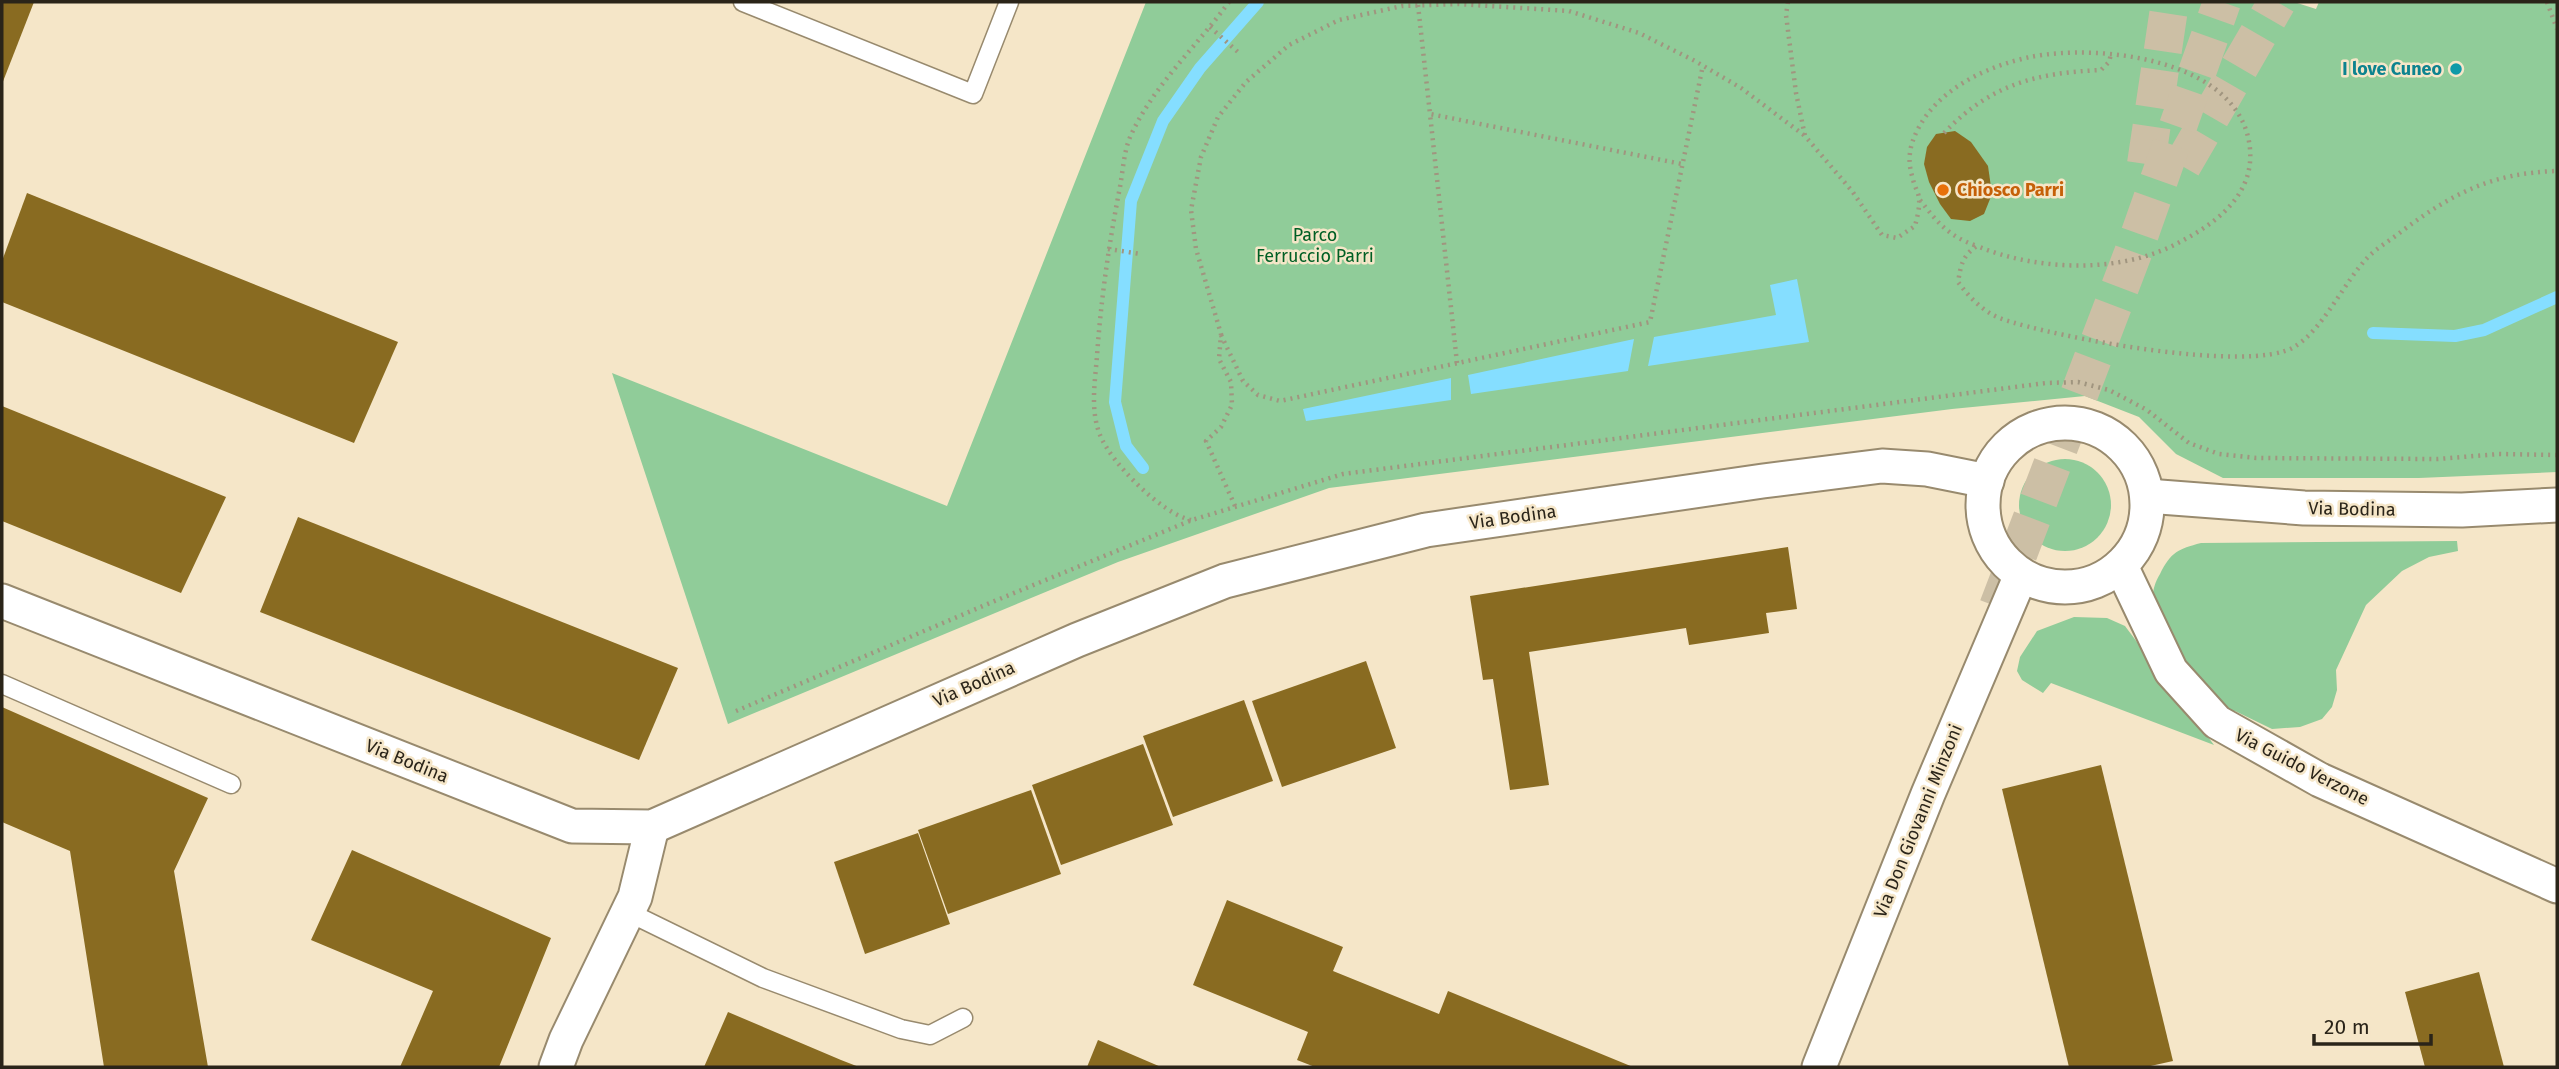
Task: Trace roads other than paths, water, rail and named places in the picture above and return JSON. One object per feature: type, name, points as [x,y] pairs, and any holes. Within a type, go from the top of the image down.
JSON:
[{"type":"street","points":[[2060,423],[2084,425],[2108,435],[2126,451],[2140,472],[2147,496],[2145,522],[2137,545],[2121,566],[2099,581],[2073,588],[2046,586],[2021,575],[2001,557],[1987,533],[1982,506],[1987,481],[1997,459],[2014,441],[2036,428],[2060,423]]},
{"type":"street","name":"Via Bodina","points":[[2,601],[572,826],[652,827],[1077,640],[1225,581],[1426,530],[1763,481],[1882,466],[1927,469],[1987,481]]},
{"type":"street","name":"Via Bodina","points":[[2147,496],[2304,508],[2462,510],[2557,505]]},
{"type":"street","name":"Via Guido Verzone","points":[[2121,566],[2171,671],[2217,722],[2320,780],[2557,886]]},
{"type":"street","name":"Via Don Giovanni Minzoni","points":[[1819,1067],[1928,794],[2021,575]]},
{"type":"street","points":[[556,1067],[566,1040],[635,897],[652,827]]},
{"type":"lane","points":[[743,2],[973,94],[1009,2]]},
{"type":"lane","points":[[2,684],[231,784]]},
{"type":"lane","points":[[628,912],[763,978],[901,1030],[929,1035],[963,1018]]},
{"type":"water","points":[[1797,279],[1809,342],[1648,366],[1654,337],[1776,315],[1770,285]]},
{"type":"water","points":[[1634,339],[1628,371],[1471,394],[1468,375]]},
{"type":"water","points":[[1451,378],[1451,400],[1306,421],[1303,409]]},
{"type":"waterway","points":[[1143,468],[1126,446],[1115,402],[1131,201],[1163,121],[1200,68],[1258,2]]},
{"type":"waterway","points":[[2373,333],[2455,336],[2484,330],[2557,297]]},
{"type":"tunnel","points":[[2146,164],[2170,2]]},
{"type":"tunnel","points":[[1998,607],[2133,253],[2222,2]]},
{"type":"tunnel","points":[[2182,166],[2277,2]]},
{"type":"place","name":"I love Cuneo","points":[[2456,69]]},
{"type":"place","name":"Chiosco Parri","points":[[1943,190]]},
{"type":"park label","name":"Parco Ferruccio Parri","points":[[1315,245]]}]
